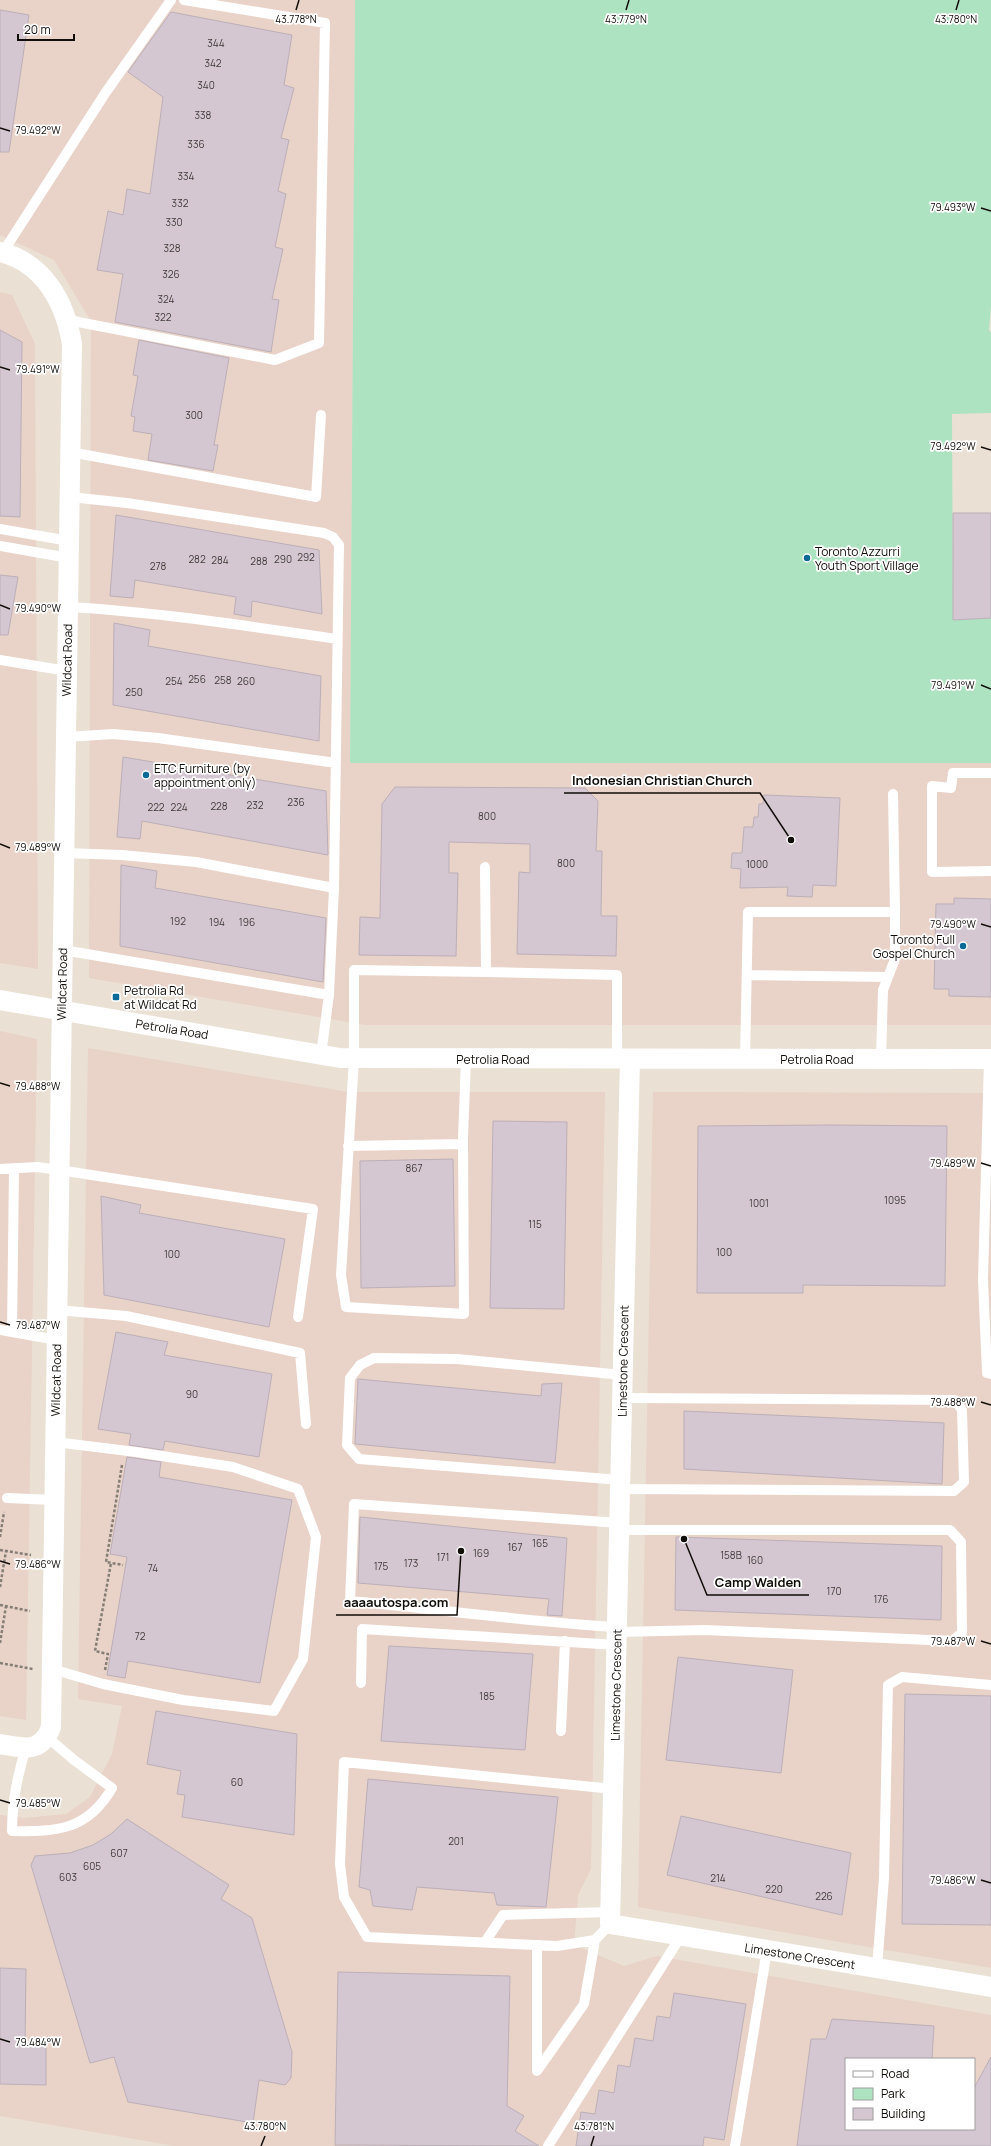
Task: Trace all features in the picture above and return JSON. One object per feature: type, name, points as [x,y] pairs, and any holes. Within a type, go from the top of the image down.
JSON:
[{"type":"street","name":"Wildcat Road","points":[[2,252],[24,263],[43,278],[57,296],[68,320],[72,344],[51,1727],[38,1744]]},
{"type":"street","name":"Petrolia Road","points":[[0,1000],[321,1055],[354,1058],[990,1059]]},
{"type":"street","name":"Limestone Crescent","points":[[623,1059],[623,1375],[610,1918],[681,1936],[991,1987]]},
{"type":"street","points":[[0,1744],[38,1744]]},
{"type":"lane","points":[[2,252],[106,92],[172,0]]},
{"type":"lane","points":[[68,320],[275,360],[318,343],[325,23],[184,0]]},
{"type":"lane","points":[[70,452],[316,497],[321,415]]},
{"type":"lane","points":[[70,497],[204,514],[324,533],[333,537],[339,545],[334,888],[328,995],[321,1055]]},
{"type":"lane","points":[[0,529],[69,550]]},
{"type":"lane","points":[[0,546],[69,550]]},
{"type":"lane","points":[[68,607],[109,609],[214,621],[337,639]]},
{"type":"lane","points":[[0,660],[67,671]]},
{"type":"lane","points":[[66,737],[113,734],[158,738],[336,763]]},
{"type":"lane","points":[[991,773],[954,773],[951,788],[932,786],[932,872],[991,871]]},
{"type":"lane","points":[[881,1059],[883,990],[895,959],[893,794]]},
{"type":"lane","points":[[64,853],[122,855],[196,862],[334,888]]},
{"type":"lane","points":[[485,867],[486,972]]},
{"type":"lane","points":[[745,1059],[748,912],[894,912]]},
{"type":"lane","points":[[63,950],[328,995]]},
{"type":"lane","points":[[466,1059],[463,1144],[464,1314],[346,1307],[341,1275],[354,1058],[354,970],[617,975],[623,1059]]},
{"type":"lane","points":[[747,975],[888,977]]},
{"type":"lane","points":[[990,1059],[983,1280],[987,1373],[991,1374]]},
{"type":"lane","points":[[348,1146],[463,1144]]},
{"type":"lane","points":[[0,1169],[37,1167],[313,1209],[298,1317]]},
{"type":"lane","points":[[12,1332],[14,1168]]},
{"type":"lane","points":[[57,1310],[126,1316],[300,1352],[306,1424]]},
{"type":"lane","points":[[0,1330],[57,1340]]},
{"type":"lane","points":[[622,1398],[955,1400],[962,1410],[964,1482],[954,1491],[620,1484],[359,1459],[347,1446],[350,1378],[360,1365],[374,1358],[457,1360],[623,1375]]},
{"type":"lane","points":[[52,1669],[103,1684],[184,1700],[274,1711],[303,1659],[316,1537],[298,1489],[233,1467],[124,1450],[55,1442]]},
{"type":"lane","points":[[7,1498],[55,1500]]},
{"type":"lane","points":[[361,1683],[362,1629],[566,1641],[617,1635],[705,1630],[952,1641],[962,1633],[961,1542],[950,1530],[619,1527],[354,1504],[350,1601],[463,1611],[565,1624],[617,1635]]},
{"type":"lane","points":[[561,1731],[566,1641]]},
{"type":"lane","points":[[877,1968],[884,1878],[888,1685],[902,1677],[991,1685]]},
{"type":"lane","points":[[38,1744],[74,1760],[112,1788],[103,1805],[78,1823],[40,1832],[12,1830],[12,1811],[16,1778],[38,1744]]},
{"type":"lane","points":[[595,1940],[557,1946],[367,1937],[344,1897],[340,1864],[344,1762],[613,1789]]},
{"type":"lane","points":[[485,1942],[503,1915],[610,1918]]},
{"type":"lane","points":[[537,1945],[537,2071],[584,2004],[595,1940],[610,1918]]},
{"type":"lane","points":[[548,2146],[681,1936]]},
{"type":"lane","points":[[735,2146],[767,1950]]},
{"type":"path","points":[[123,1565],[106,1562],[124,1450]]},
{"type":"path","points":[[0,1537],[7,1498]]},
{"type":"path","points":[[0,1550],[31,1555]]},
{"type":"path","points":[[0,1587],[6,1551]]},
{"type":"path","points":[[103,1684],[108,1654],[95,1652],[111,1563]]},
{"type":"path","points":[[0,1605],[30,1611]]},
{"type":"path","points":[[0,1643],[6,1606]]},
{"type":"path","points":[[0,1663],[29,1669]]},
{"type":"shaded area","points":[[0,0],[355,0],[350,763],[991,763],[991,1025],[366,1025],[89,978],[91,321],[54,260],[0,235]]},
{"type":"shaded area","points":[[0,292],[12,295],[35,344],[38,969],[0,963]]},
{"type":"shaded area","points":[[0,1031],[37,1039],[26,1720],[0,1716]]},
{"type":"shaded area","points":[[88,1048],[348,1092],[605,1092],[591,1869],[578,1895],[574,1945],[624,1966],[657,1956],[991,2015],[991,2146],[175,2146],[0,2116],[0,1815],[24,1818],[66,1814],[90,1797],[112,1754],[122,1706],[78,1699]]},
{"type":"shaded area","points":[[653,1092],[991,1093],[991,1968],[638,1907]]},
{"type":"green space","points":[[355,0],[991,0],[991,306],[989,330],[991,333],[991,413],[952,414],[953,620],[991,618],[991,763],[350,763]]},
{"type":"building","points":[[0,10],[29,15],[9,152],[0,152]]},
{"type":"building","points":[[171,12],[292,35],[284,85],[294,88],[281,138],[289,140],[278,191],[286,194],[275,247],[283,249],[272,299],[279,300],[271,352],[115,322],[123,274],[97,270],[108,211],[123,215],[127,189],[150,194],[163,97],[128,72]]},
{"type":"building","points":[[0,330],[22,342],[20,517],[0,516]]},
{"type":"building","points":[[139,340],[229,358],[214,445],[218,445],[213,471],[148,460],[152,434],[133,431],[135,417],[131,416],[138,376],[133,375]]},
{"type":"building","points":[[953,513],[991,513],[991,618],[953,620]]},
{"type":"building","points":[[116,515],[319,550],[322,614],[252,601],[251,617],[234,614],[236,597],[135,580],[133,598],[110,596]]},
{"type":"building","points":[[0,575],[18,577],[8,635],[0,635]]},
{"type":"building","points":[[114,623],[150,630],[148,646],[321,676],[319,741],[113,705]]},
{"type":"building","points":[[123,757],[326,791],[328,855],[142,821],[140,839],[117,837]]},
{"type":"building","points":[[395,787],[585,788],[598,801],[596,851],[602,851],[601,916],[617,916],[616,956],[517,954],[519,872],[530,873],[530,844],[449,842],[449,873],[458,873],[456,956],[359,955],[360,917],[380,918],[382,804]]},
{"type":"building","points":[[764,795],[840,798],[836,886],[813,885],[812,897],[787,896],[788,887],[740,888],[741,869],[731,868],[732,853],[742,853],[744,827],[753,827],[754,817],[758,817],[759,804],[763,804]]},
{"type":"building","points":[[121,865],[157,871],[155,888],[326,918],[323,982],[120,946]]},
{"type":"building","name":"Toronto Full Gospel Church","points":[[954,898],[991,899],[991,997],[949,996],[949,989],[934,989],[936,904],[954,904]]},
{"type":"building","points":[[493,1121],[567,1122],[564,1309],[490,1308]]},
{"type":"building","points":[[698,1126],[947,1126],[945,1286],[803,1285],[803,1293],[697,1293]]},
{"type":"building","points":[[453,1159],[455,1286],[361,1288],[360,1161]]},
{"type":"building","points":[[101,1196],[141,1205],[139,1213],[285,1239],[269,1327],[104,1295]]},
{"type":"building","points":[[116,1332],[168,1342],[164,1355],[272,1374],[259,1457],[165,1441],[163,1450],[129,1445],[131,1434],[98,1429]]},
{"type":"building","points":[[358,1379],[541,1396],[542,1384],[562,1383],[555,1463],[355,1444]]},
{"type":"building","points":[[684,1411],[944,1423],[942,1484],[684,1469]]},
{"type":"building","points":[[127,1457],[161,1462],[159,1477],[292,1500],[260,1683],[128,1661],[125,1678],[107,1675],[127,1557],[110,1554]]},
{"type":"building","points":[[360,1517],[567,1538],[562,1616],[547,1615],[549,1599],[358,1583]]},
{"type":"building","points":[[676,1537],[942,1546],[941,1620],[675,1610]]},
{"type":"building","points":[[389,1646],[533,1654],[525,1750],[381,1741]]},
{"type":"building","points":[[678,1657],[793,1670],[781,1773],[666,1760]]},
{"type":"building","points":[[905,1694],[991,1696],[991,1925],[902,1924]]},
{"type":"building","points":[[156,1711],[297,1734],[294,1835],[182,1817],[185,1795],[177,1794],[181,1771],[147,1764]]},
{"type":"building","points":[[368,1779],[558,1797],[546,1907],[497,1905],[494,1893],[417,1887],[412,1910],[373,1906],[370,1890],[359,1887]]},
{"type":"building","points":[[681,1816],[851,1853],[842,1915],[667,1875]]},
{"type":"building","points":[[127,1819],[229,1885],[221,1899],[252,1918],[292,2052],[291,2078],[285,2085],[259,2080],[253,2123],[128,2102],[114,2057],[90,2063],[31,1865],[35,1856],[70,1853],[93,1845],[111,1834]]},
{"type":"building","points":[[0,1968],[26,1969],[25,2043],[46,2043],[46,2085],[0,2084]]},
{"type":"building","points":[[338,1972],[510,1976],[507,2106],[524,2116],[515,2131],[539,2146],[335,2145]]},
{"type":"building","points":[[674,1993],[746,2004],[724,2140],[704,2137],[703,2146],[576,2146],[581,2112],[595,2114],[599,2090],[614,2093],[618,2065],[630,2067],[635,2038],[653,2041],[657,2016],[670,2018]]},
{"type":"building","points":[[832,2019],[934,2026],[932,2058],[845,2058],[845,2130],[975,2130],[975,2086],[991,2057],[991,2146],[797,2146],[811,2039],[826,2039]]},
{"type":"place","name":"Toronto Azzurri Youth Sport Village","points":[[807,558]]},
{"type":"place","name":"ETC Furniture (by appointment only)","points":[[146,775]]},
{"type":"place","name":"Indonesian Christian Church","points":[[791,840]]},
{"type":"place","name":"Toronto Full Gospel Church","points":[[963,946]]},
{"type":"place","name":"Petrolia Rd at Wildcat Rd","points":[[116,997]]},
{"type":"place","name":"Camp Walden","points":[[684,1539]]},
{"type":"place","name":"aaaautospa.com","points":[[461,1551]]}]
